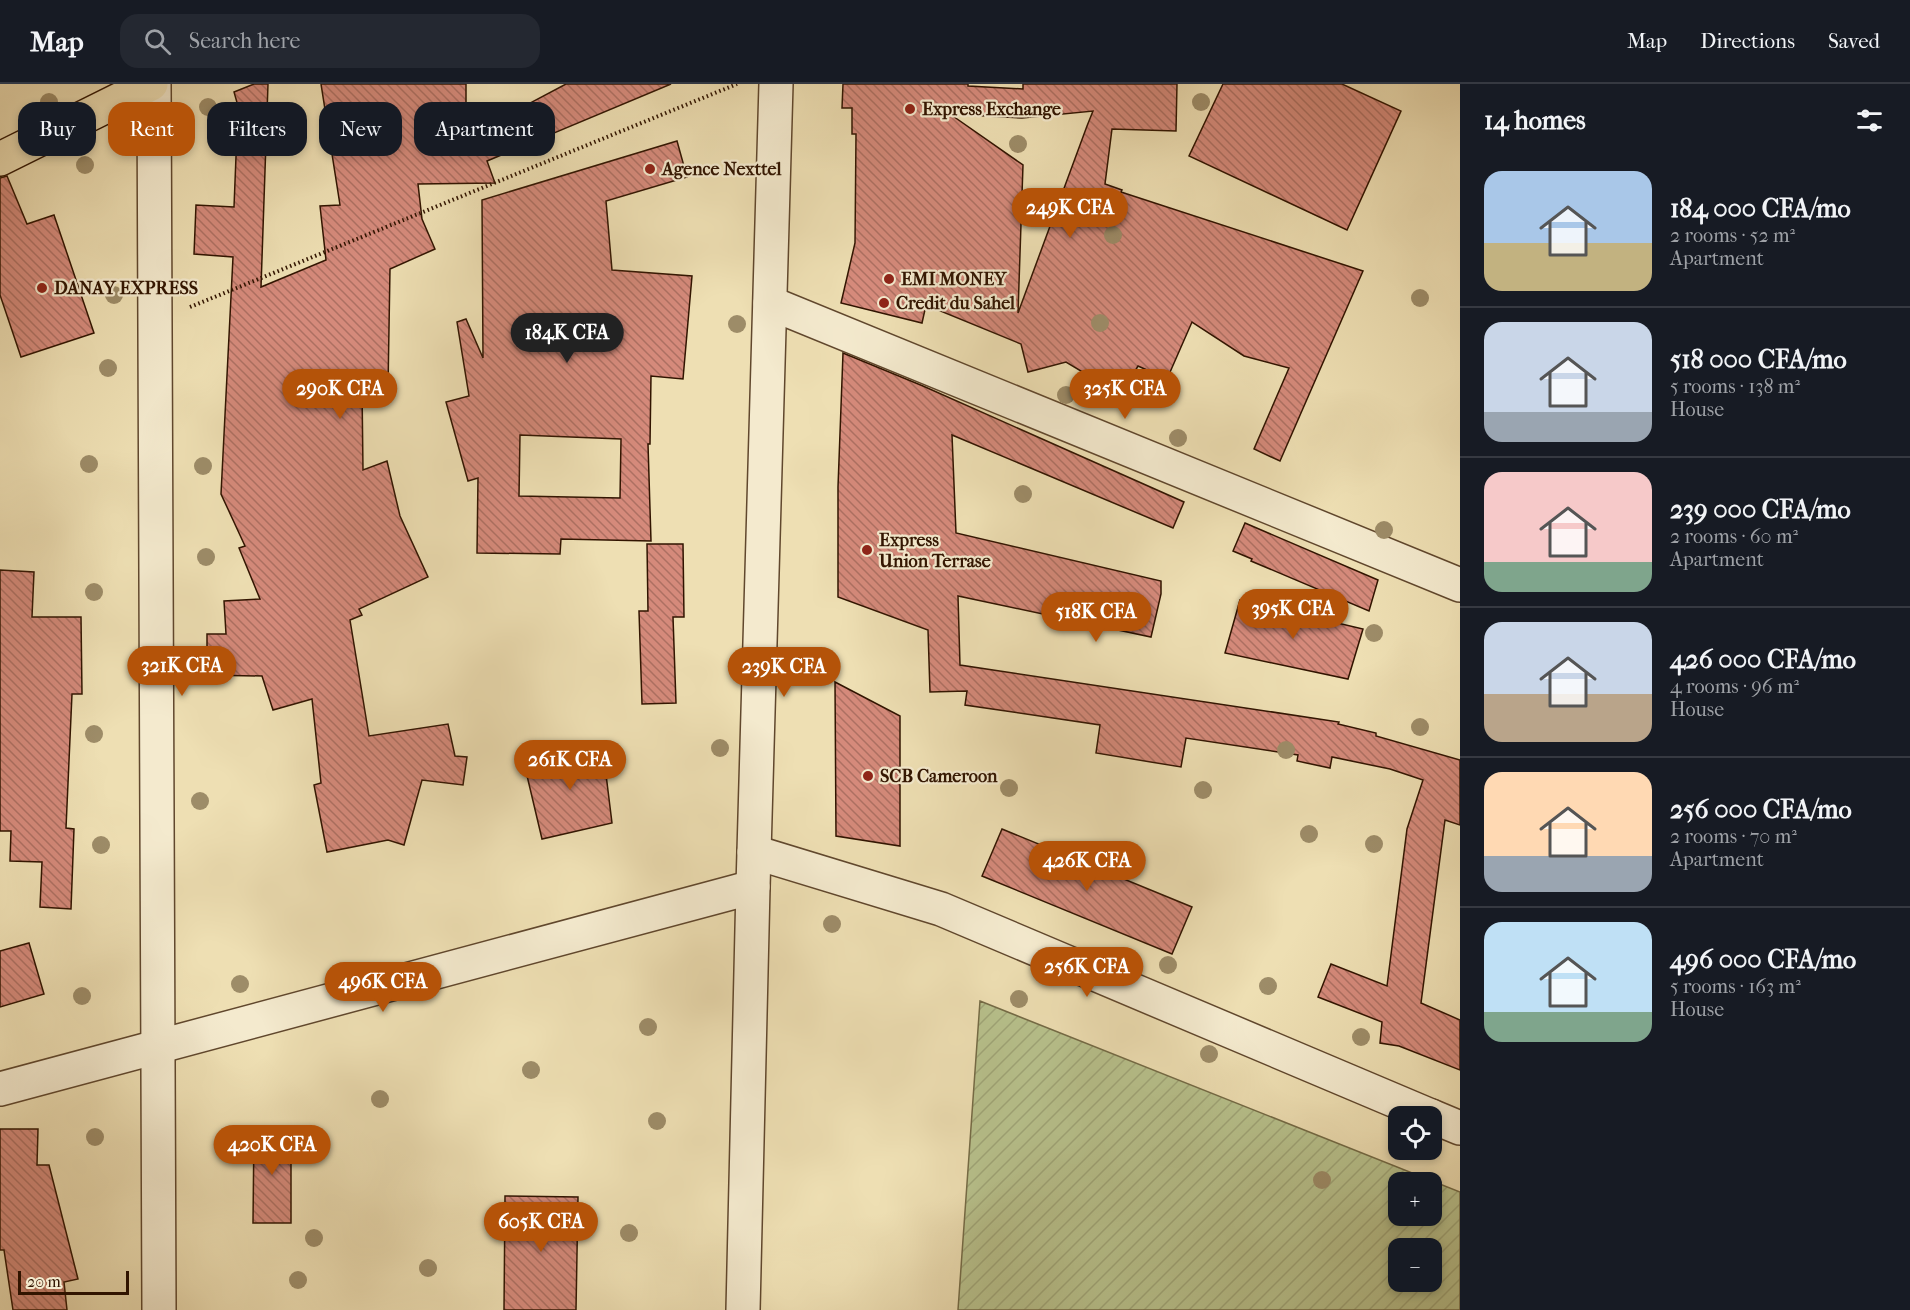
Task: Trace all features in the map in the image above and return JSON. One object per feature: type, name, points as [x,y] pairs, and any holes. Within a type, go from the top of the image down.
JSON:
[{"type":"highway","points":[[0,159],[152,84]]},
{"type":"street","points":[[152,84],[159,1310]]},
{"type":"street","points":[[743,1310],[776,84]]},
{"type":"street","points":[[770,303],[1460,585]]},
{"type":"street","points":[[754,852],[941,909],[1407,1106]]},
{"type":"street","points":[[0,1089],[753,887]]},
{"type":"street","points":[[1442,1121],[1460,1128]]},
{"type":"path","points":[[155,321],[737,84]]},
{"type":"green space","points":[[980,1001],[1410,1172],[1388,1172],[1388,1226],[1442,1226],[1442,1185],[1460,1192],[1460,1310],[958,1310]]},
{"type":"building","points":[[254,84],[268,84],[267,102],[237,102],[234,92]]},
{"type":"building","points":[[321,84],[466,84],[466,102],[414,102],[414,156],[499,156],[487,161],[495,183],[418,184],[422,219],[435,249],[390,269],[388,388],[362,388],[363,470],[387,461],[400,516],[428,577],[359,609],[362,615],[350,620],[369,736],[448,724],[455,756],[467,757],[463,785],[422,780],[404,845],[388,840],[327,852],[314,785],[321,783],[312,699],[273,710],[262,676],[207,675],[207,634],[226,634],[224,601],[260,599],[239,548],[245,546],[221,494],[233,257],[194,254],[196,205],[234,207],[236,156],[266,156],[261,287],[326,260],[320,206],[340,205],[332,156],[402,156],[402,102],[324,102]]},
{"type":"building","points":[[566,84],[671,84],[555,133],[555,102],[532,102]]},
{"type":"building","points":[[843,84],[968,84],[968,86],[1023,89],[1023,84],[1177,84],[1176,131],[1112,129],[1105,184],[1122,190],[1121,192],[1363,271],[1280,461],[1254,449],[1289,368],[1244,356],[1192,322],[1167,379],[1138,366],[1121,395],[1066,362],[1028,372],[1021,344],[926,305],[922,323],[841,303],[855,243],[856,134],[852,134],[852,108],[842,108]],"holes":[[[1093,111],[1018,313],[1023,165],[950,114],[1022,118]]]},
{"type":"building","points":[[1223,84],[1342,84],[1401,111],[1347,230],[1189,156]]},
{"type":"building","points":[[677,141],[687,177],[606,201],[612,270],[692,276],[683,379],[651,376],[650,444],[648,444],[651,541],[561,539],[560,554],[477,553],[478,478],[468,481],[446,402],[469,396],[457,322],[466,319],[483,358],[482,200]],"holes":[[[520,435],[621,439],[620,498],[519,496]]]},
{"type":"building","points":[[7,176],[27,224],[54,215],[94,333],[21,357],[0,295],[0,178]]},
{"type":"building","points":[[843,353],[1184,502],[1173,528],[952,435],[956,533],[1161,581],[1161,594],[1151,637],[958,596],[960,665],[1339,722],[1338,724],[1376,733],[1376,736],[1460,760],[1460,825],[1445,820],[1421,1003],[1460,1020],[1460,1070],[1399,1046],[1380,1043],[1382,1022],[1318,997],[1331,964],[1387,986],[1407,829],[1423,780],[1390,769],[1332,757],[1330,768],[1297,761],[1298,755],[1186,738],[1181,767],[1096,753],[1100,725],[965,705],[967,691],[930,692],[928,630],[838,597],[838,487]]},
{"type":"building","points":[[1245,523],[1378,580],[1369,611],[1251,561],[1252,559],[1233,551]]},
{"type":"building","points":[[647,544],[683,544],[684,617],[673,617],[676,703],[642,704],[639,611],[648,611]]},
{"type":"building","points":[[0,570],[34,572],[32,617],[81,617],[82,694],[72,694],[66,828],[74,829],[71,909],[40,907],[42,862],[10,861],[11,831],[0,831]]},
{"type":"building","points":[[1240,600],[1363,629],[1348,679],[1225,653]]},
{"type":"building","name":"SCB Cameroon","points":[[835,682],[900,716],[900,846],[836,836]]},
{"type":"building","points":[[602,742],[612,823],[542,839],[524,763]]},
{"type":"building","points":[[1002,829],[1192,907],[1172,954],[982,876]]},
{"type":"building","points":[[29,943],[44,994],[0,1007],[0,951]]},
{"type":"building","points":[[0,1129],[38,1129],[37,1165],[49,1165],[78,1279],[64,1282],[67,1310],[13,1310],[4,1250],[0,1250]]},
{"type":"building","points":[[254,1129],[291,1129],[291,1223],[253,1223]]},
{"type":"building","points":[[505,1196],[578,1197],[576,1310],[504,1310]]},
{"type":"place","name":"Express Exchange","points":[[910,109]]},
{"type":"place","name":"Agence Nexttel","points":[[650,169]]},
{"type":"place","name":"EMI MONEY","points":[[889,279]]},
{"type":"place","name":"DANAY EXPRESS","points":[[42,288]]},
{"type":"place","name":"Credit du Sahel","points":[[884,303]]},
{"type":"place","name":"Express Union Terrase","points":[[867,550]]},
{"type":"place","name":"SCB Cameroon","points":[[868,776]]}]
